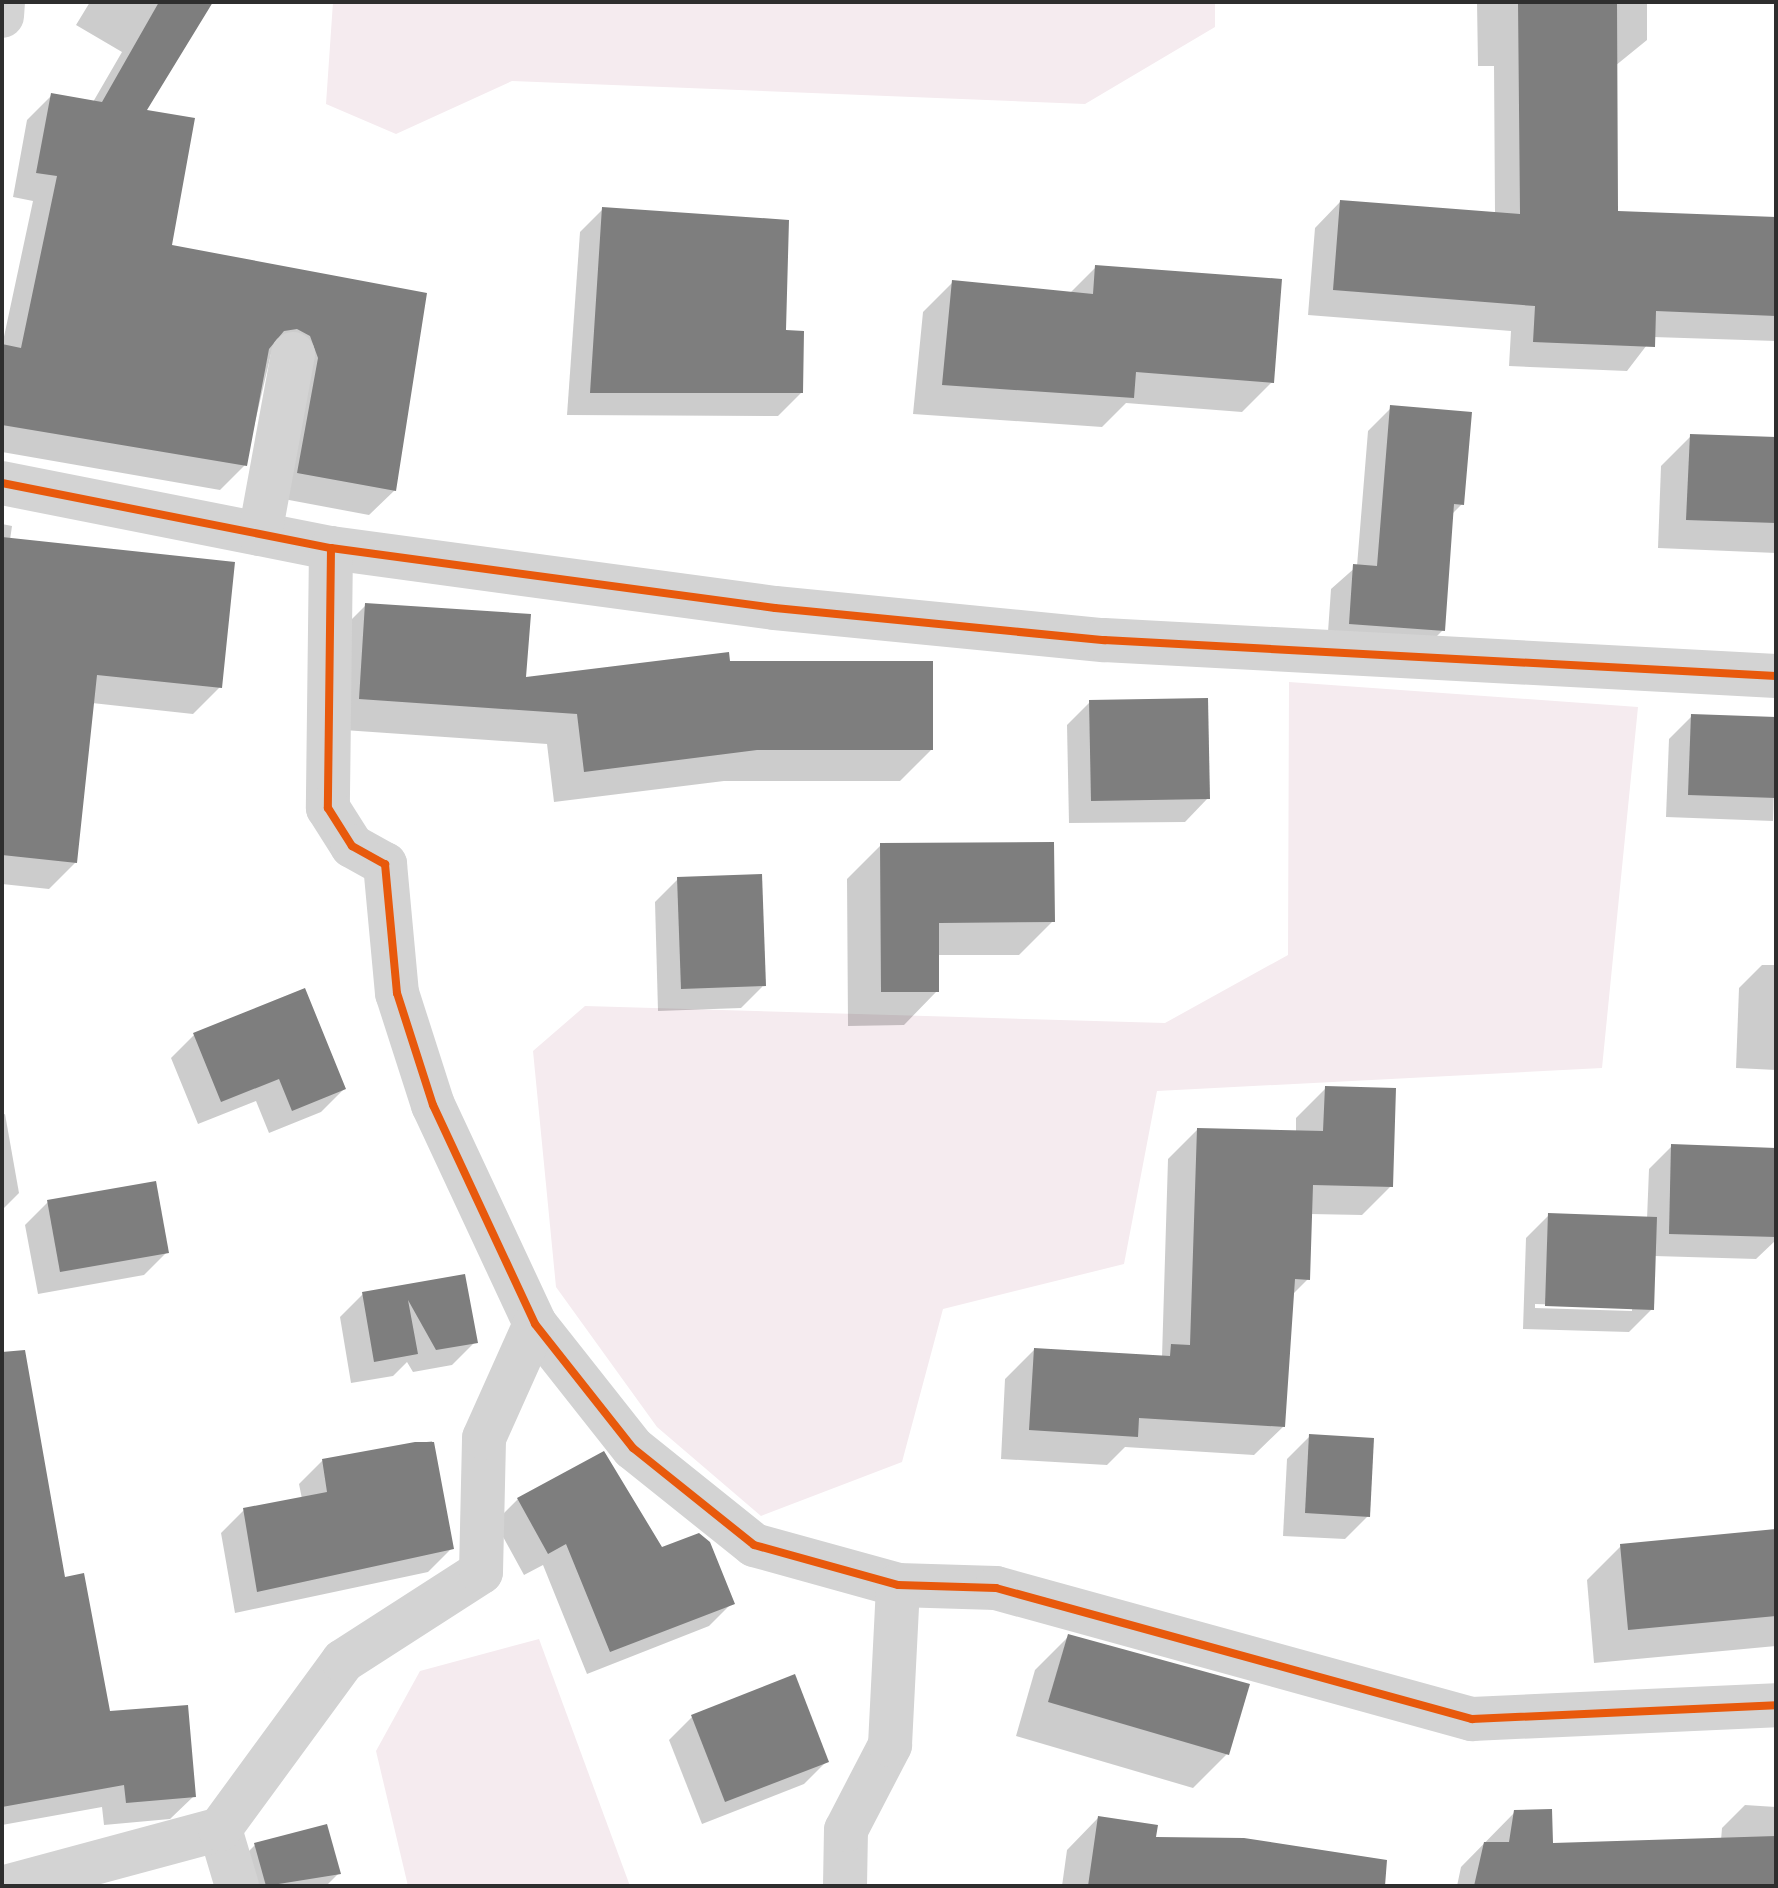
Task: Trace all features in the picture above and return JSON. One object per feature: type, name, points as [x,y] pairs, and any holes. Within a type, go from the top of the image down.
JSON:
[{"type":"street","points":[[2,16],[3,2]]},
{"type":"street","points":[[260,534],[293,354]]},
{"type":"street","points":[[2,483],[331,548],[759,606],[1088,639],[1776,676]]},
{"type":"street","points":[[331,548],[328,808],[352,846],[385,864],[397,993],[428,1091],[535,1324],[633,1448],[754,1545],[898,1585],[996,1588],[1472,1719],[1776,1705]]},
{"type":"street","points":[[9,1886],[220,1829],[343,1661],[481,1572],[484,1438],[535,1324]]},
{"type":"street","points":[[845,1886],[846,1830],[890,1745],[898,1585]]},
{"type":"street","points":[[220,1829],[237,1886]]},
{"type":"shaded area","points":[[333,2],[1215,2],[1215,27],[1085,104],[512,81],[396,134],[326,104]]},
{"type":"shaded area","points":[[1289,682],[1638,707],[1602,1068],[1157,1091],[1124,1264],[943,1309],[902,1462],[761,1516],[657,1427],[556,1287],[533,1051],[585,1006],[1165,1023],[1288,955]]},
{"type":"shaded area","points":[[539,1639],[630,1886],[408,1886],[376,1751],[420,1671]]},
{"type":"building","points":[[159,2],[213,2],[147,110],[195,118],[172,245],[427,293],[396,491],[297,473],[318,358],[310,336],[297,329],[284,331],[269,349],[247,466],[2,425],[2,344],[21,348],[57,176],[36,173],[51,93],[102,102]]},
{"type":"building","points":[[1518,2],[1617,2],[1618,211],[1776,217],[1776,316],[1656,311],[1655,347],[1533,342],[1535,306],[1333,290],[1340,200],[1520,214]]},
{"type":"building","points":[[602,207],[789,220],[786,330],[804,331],[803,393],[590,393]]},
{"type":"building","points":[[1095,265],[1282,279],[1274,383],[1136,372],[1134,398],[942,385],[952,280],[1093,294]]},
{"type":"building","points":[[1390,405],[1472,412],[1464,505],[1454,504],[1445,631],[1349,624],[1353,564],[1377,566]]},
{"type":"building","points":[[1690,434],[1776,437],[1776,523],[1686,520]]},
{"type":"building","points":[[2,537],[235,562],[222,688],[97,675],[77,863],[2,855]]},
{"type":"building","points":[[365,603],[531,614],[526,677],[729,652],[730,661],[933,661],[933,750],[757,750],[584,772],[577,714],[359,699]]},
{"type":"building","points":[[1208,698],[1210,799],[1091,801],[1089,700]]},
{"type":"building","points":[[1691,714],[1776,717],[1776,798],[1688,795]]},
{"type":"building","points":[[1054,842],[1055,922],[939,923],[939,992],[881,992],[880,843]]},
{"type":"building","points":[[762,874],[766,986],[681,989],[677,877]]},
{"type":"building","points":[[305,988],[346,1089],[292,1111],[279,1079],[221,1102],[193,1033]]},
{"type":"building","points":[[1325,1086],[1396,1088],[1393,1187],[1313,1185],[1310,1280],[1295,1279],[1285,1427],[1139,1418],[1138,1437],[1029,1430],[1034,1348],[1170,1356],[1171,1344],[1190,1345],[1197,1128],[1323,1131]]},
{"type":"building","points":[[1671,1144],[1776,1148],[1776,1237],[1669,1234]]},
{"type":"building","points":[[156,1181],[169,1253],[60,1272],[47,1200]]},
{"type":"building","points":[[1548,1213],[1657,1217],[1654,1310],[1545,1306]]},
{"type":"building","points":[[465,1274],[478,1343],[436,1350],[408,1300],[418,1354],[374,1362],[362,1292]]},
{"type":"building","points":[[25,1350],[65,1577],[84,1573],[110,1711],[188,1705],[196,1797],[126,1803],[124,1785],[2,1807],[2,1352]]},
{"type":"building","points":[[1309,1434],[1374,1438],[1370,1517],[1305,1513]]},
{"type":"building","points":[[415,1442],[434,1442],[454,1549],[257,1592],[243,1508],[327,1492],[322,1459]]},
{"type":"building","points":[[604,1451],[662,1547],[699,1533],[710,1542],[735,1604],[610,1652],[566,1544],[548,1554],[517,1498]]},
{"type":"building","points":[[1776,1529],[1776,1616],[1628,1630],[1620,1544]]},
{"type":"building","points":[[1068,1634],[1250,1684],[1229,1755],[1048,1702]]},
{"type":"building","points":[[795,1674],[829,1762],[725,1802],[691,1715]]},
{"type":"building","points":[[1552,1809],[1553,1843],[1776,1836],[1776,1886],[1474,1886],[1484,1842],[1509,1842],[1514,1810]]},
{"type":"building","points":[[1098,1816],[1158,1825],[1156,1837],[1244,1838],[1387,1860],[1385,1886],[1088,1886]]},
{"type":"building","points":[[327,1824],[341,1874],[266,1886],[254,1843]]},
{"type":"cycle path","points":[[2,483],[331,548],[775,608],[1104,640],[1776,676]]},
{"type":"cycle path","points":[[331,548],[328,808],[352,846],[385,864],[397,993],[433,1105],[535,1324],[633,1448],[754,1545],[898,1585],[996,1588],[1472,1719],[1776,1705]]}]
